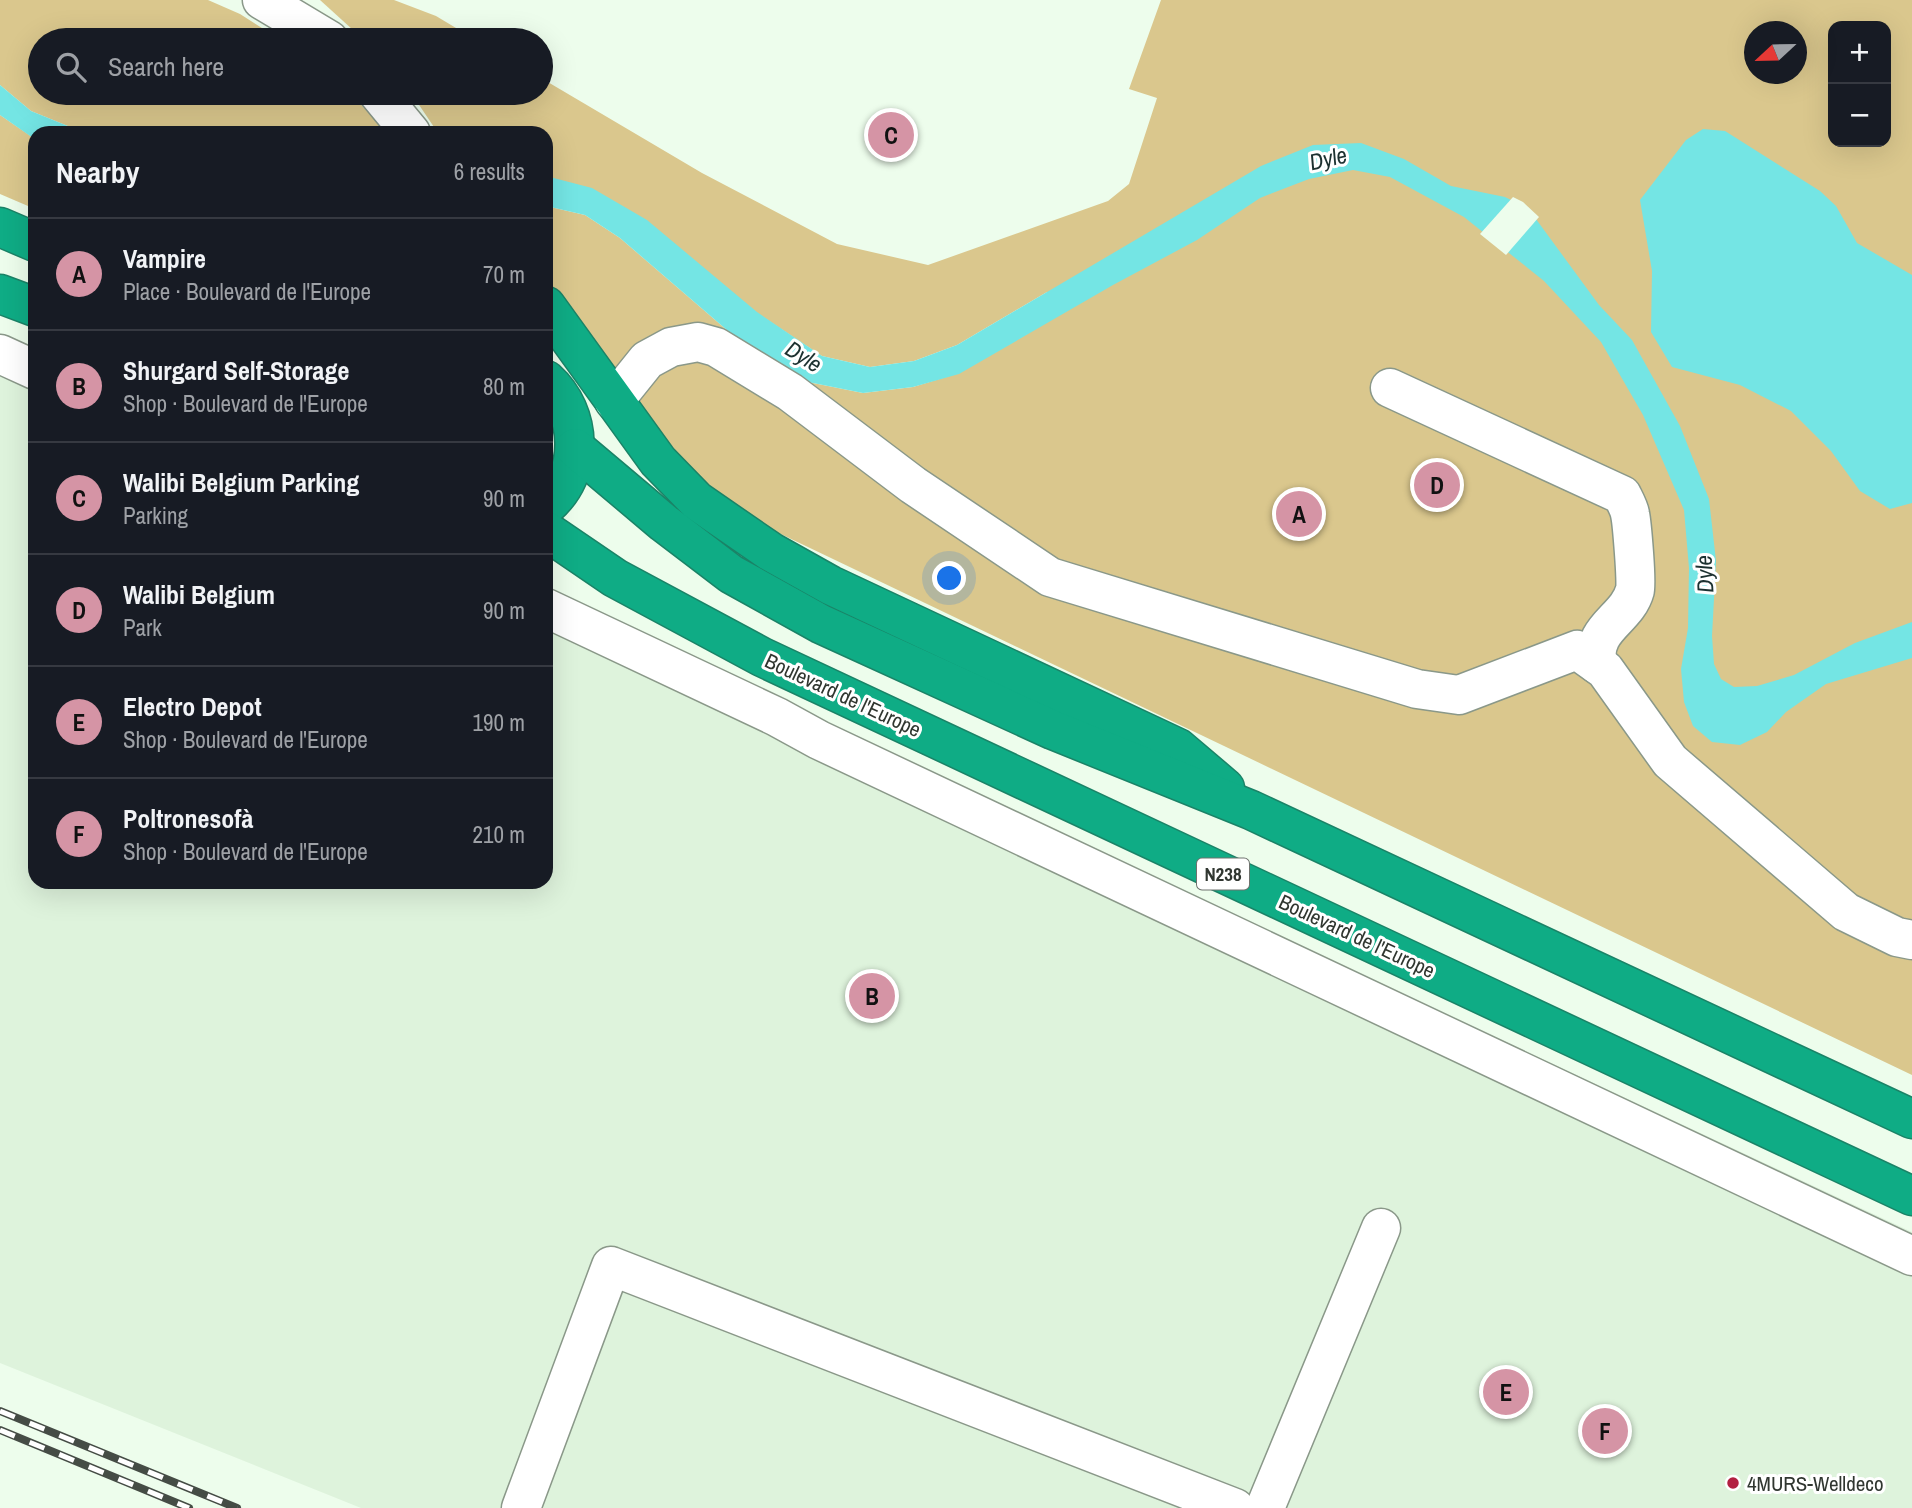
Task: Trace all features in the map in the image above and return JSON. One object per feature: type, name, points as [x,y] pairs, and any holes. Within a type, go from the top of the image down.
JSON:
[{"type":"highway","points":[[0,226],[28,239]]},
{"type":"highway","points":[[0,294],[28,304]]},
{"type":"highway","points":[[553,316],[658,461],[697,501],[771,552],[830,585],[1178,748],[1251,810]]},
{"type":"highway","points":[[553,388],[563,400],[575,431],[575,448],[568,477],[553,499]]},
{"type":"highway","points":[[575,448],[664,523],[731,574],[821,624],[1053,730],[1251,810],[1912,1119]]},
{"type":"highway","name":"Boulevard de l'Europe","points":[[553,536],[615,578],[762,657],[1912,1196]]},
{"type":"street","points":[[262,0],[312,28]]},
{"type":"street","points":[[388,105],[405,126]]},
{"type":"street","points":[[614,401],[647,360],[671,347],[698,342],[716,346],[790,392],[913,485],[1050,577],[1417,689],[1459,695],[1577,650],[1605,670],[1670,761],[1846,912],[1897,937],[1912,940]]},
{"type":"street","points":[[0,354],[28,367]]},
{"type":"street","points":[[1390,388],[1622,495],[1630,513],[1636,590],[1623,612],[1603,632],[1595,653],[1597,664]]},
{"type":"street","points":[[553,611],[777,717],[819,740],[1912,1256]]},
{"type":"street","points":[[1265,1508],[1381,1228]]},
{"type":"street","points":[[521,1508],[611,1266],[1235,1508]]},
{"type":"shaded area","points":[[0,0],[208,0],[240,14],[262,28],[28,28],[28,105],[362,105],[380,126],[68,126],[31,111],[0,85]]},
{"type":"shaded area","points":[[320,0],[394,0],[436,16],[456,28],[351,28]]},
{"type":"shaded area","points":[[1161,0],[1912,0],[1912,1075],[764,526],[713,495],[656,442],[553,300],[553,208],[585,215],[620,238],[735,337],[808,382],[863,393],[913,387],[959,373],[1027,334],[1047,292],[957,345],[914,361],[870,367],[822,356],[553,178],[553,126],[433,126],[419,105],[553,105],[553,85],[702,173],[837,244],[928,265],[1108,201],[1129,184],[1157,98],[1129,89]]},
{"type":"shaded area","points":[[0,115],[28,134],[28,206],[0,194]]},
{"type":"shaded area","points":[[0,338],[28,351],[28,889],[553,889],[553,596],[1912,1232],[1912,1508],[361,1508],[0,1363]]},
{"type":"water","points":[[0,85],[31,111],[68,126],[28,126],[28,135],[0,115]]},
{"type":"water","points":[[1703,129],[1725,131],[1820,191],[1836,206],[1857,243],[1912,275],[1912,503],[1890,509],[1860,491],[1831,451],[1791,411],[1740,385],[1672,367],[1651,332],[1652,271],[1640,200],[1686,140]]},
{"type":"water","name":"Dyle","points":[[1361,143],[1404,159],[1451,186],[1505,197],[1521,205],[1533,215],[1599,305],[1632,340],[1680,426],[1709,499],[1716,561],[1712,636],[1714,664],[1721,679],[1734,687],[1757,686],[1794,675],[1855,643],[1912,622],[1912,658],[1826,684],[1786,712],[1767,732],[1740,745],[1712,742],[1693,726],[1684,702],[1681,669],[1688,628],[1689,568],[1684,510],[1643,415],[1601,342],[1544,281],[1464,217],[1390,177],[1353,170],[1309,179],[1260,198],[1197,240],[959,374],[913,387],[863,393],[808,382],[735,337],[620,238],[585,215],[553,208],[553,178],[592,188],[647,220],[757,312],[822,356],[870,367],[914,361],[957,345],[1261,166],[1313,145]]},
{"type":"pier","points":[[1513,197],[1523,202],[1539,217],[1506,255],[1480,234]]},
{"type":"railway","points":[[0,1411],[237,1508]]},
{"type":"railway","points":[[0,1430],[189,1508]]},
{"type":"place","name":"Walibi Belgium Parking","points":[[891,135]]},
{"type":"place","name":"Walibi Belgium","points":[[1437,485]]},
{"type":"place","name":"Vampire","points":[[1299,514]]},
{"type":"place","name":"Shurgard Self-Storage","points":[[872,996]]},
{"type":"place","name":"Electro Depot","points":[[1506,1392]]},
{"type":"place","name":"Poltronesofà","points":[[1605,1431]]},
{"type":"place","name":"4MURS-Welldeco","points":[[1733,1483]]}]
